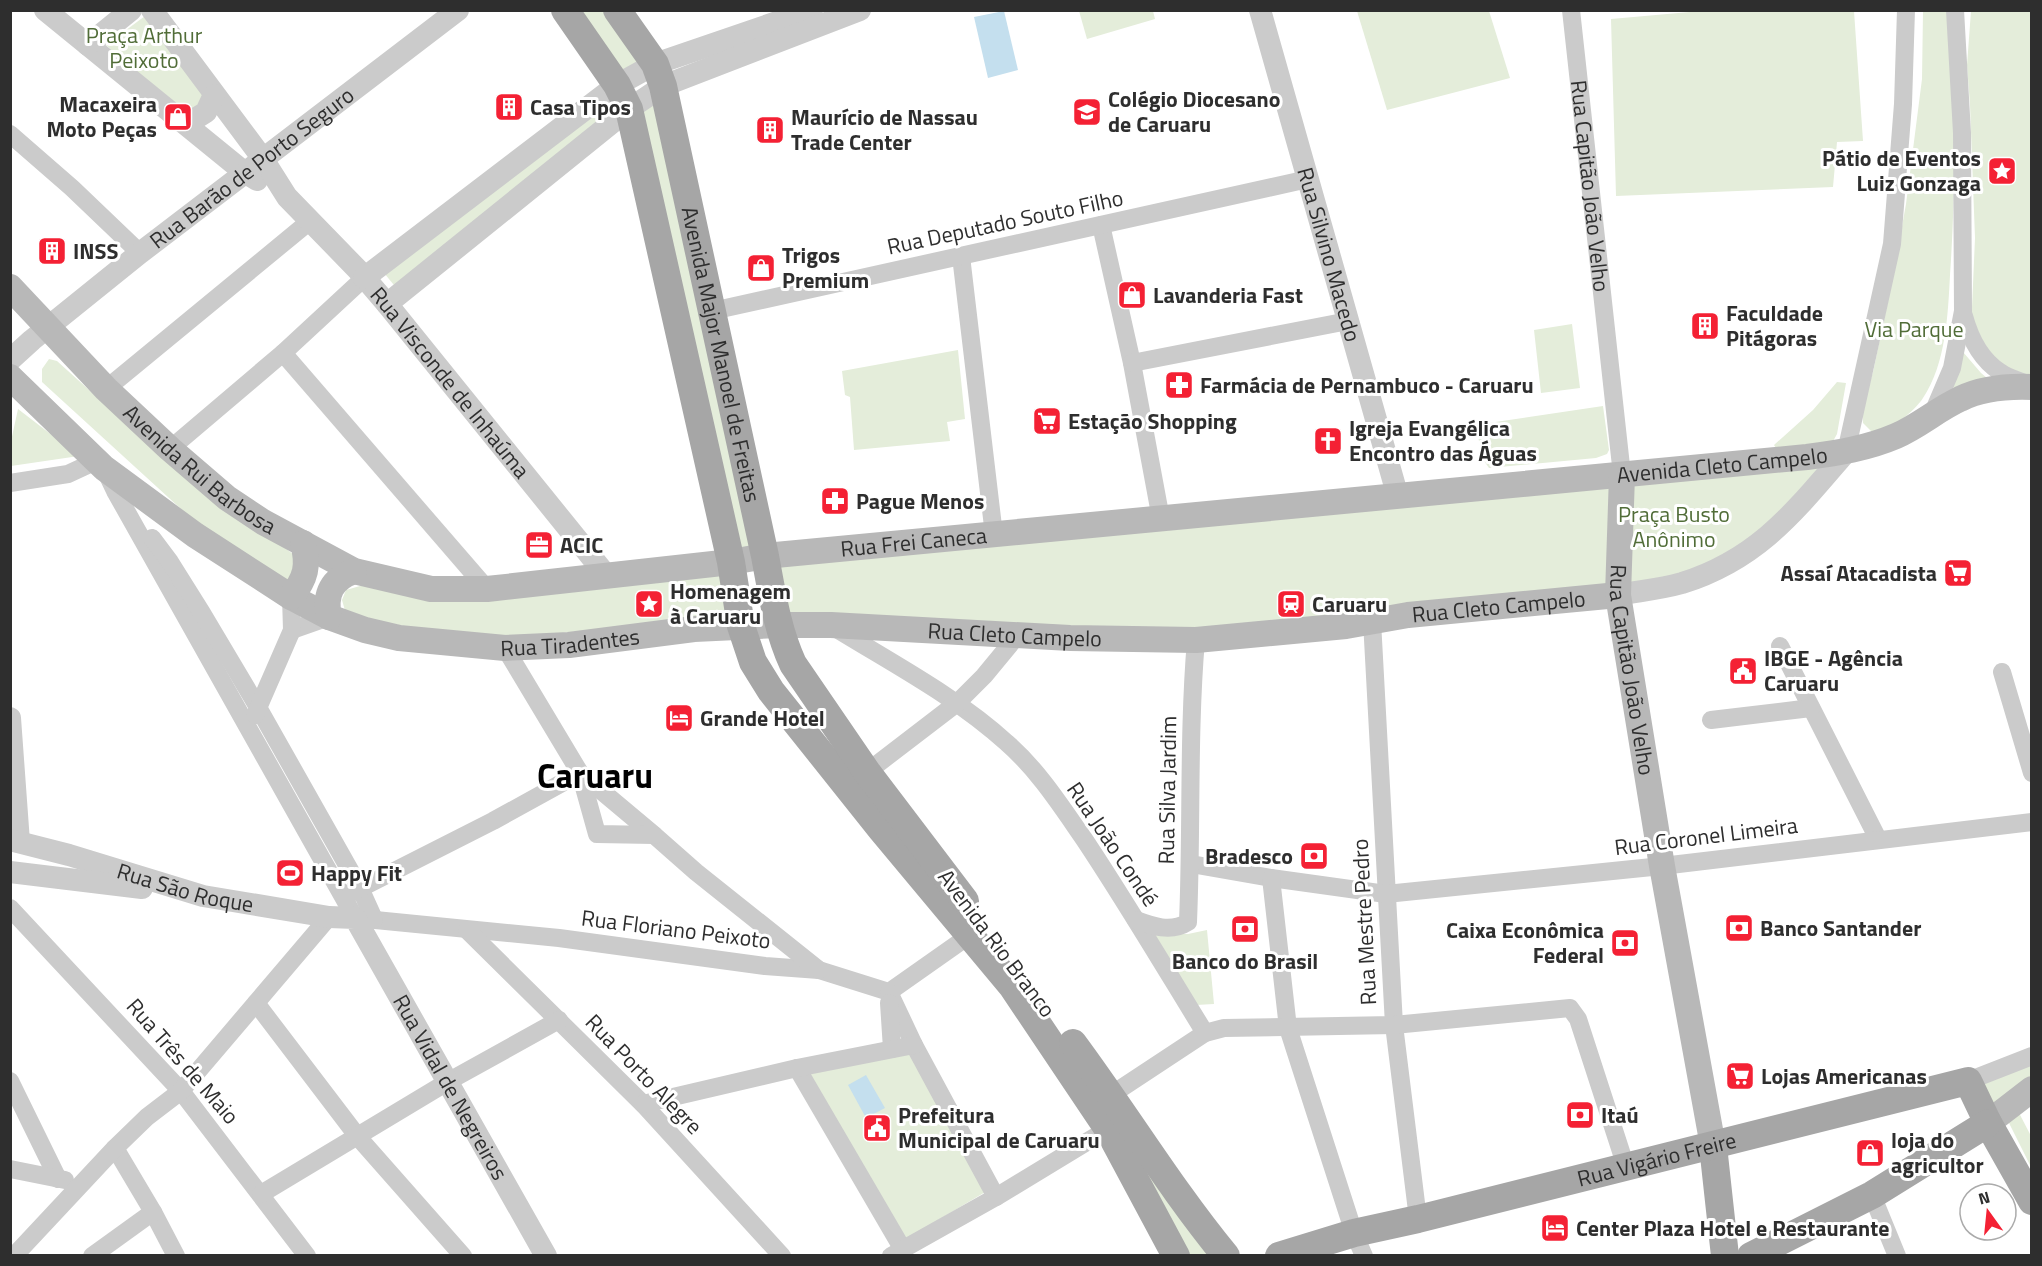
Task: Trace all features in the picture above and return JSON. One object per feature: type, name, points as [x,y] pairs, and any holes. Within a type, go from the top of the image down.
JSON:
[{"type":"main road","points":[[565,10],[623,97]]},
{"type":"main road","points":[[617,10],[659,75]]},
{"type":"main road","name":"Avenida Major Manoel de Freitas","points":[[659,75],[712,310],[778,625]]},
{"type":"main road","name":"Avenida Major Manoel de Freitas","points":[[623,97],[731,561],[741,626]]},
{"type":"main road","name":"Avenida Rui Barbosa","points":[[10,287],[106,389],[226,498],[263,522],[354,571],[431,589]]},
{"type":"main road","points":[[11,379],[100,465],[195,535],[291,597],[329,617]]},
{"type":"main road","name":"Avenida Cleto Campelo","points":[[1398,497],[1846,452],[1896,436],[1960,398],[1977,391],[2010,386],[2031,386]]},
{"type":"main road","name":"Rua Capitão João Velho","points":[[1622,475],[1618,595],[1662,866],[1713,1146]]},
{"type":"main road","name":"Rua Frei Caneca","points":[[431,589],[488,589],[765,556],[1398,497]]},
{"type":"main road","points":[[291,597],[300,585],[305,572],[306,557],[303,543]]},
{"type":"main road","points":[[329,617],[327,605],[331,588],[343,575],[354,571]]},
{"type":"main road","name":"Rua Cleto Campelo","points":[[778,625],[831,625],[1017,636],[1196,640],[1276,634],[1346,626],[1408,615],[1618,595]]},
{"type":"main road","name":"Rua Tiradentes","points":[[329,617],[365,630],[399,638],[505,648],[569,645],[694,629],[778,625]]},
{"type":"main road","name":"Avenida Rio Branco","points":[[778,625],[793,664],[867,772],[1111,1095],[1166,1179],[1226,1256]]},
{"type":"main road","name":"Avenida Rio Branco","points":[[741,626],[753,662],[771,691],[881,830],[1012,986],[1108,1129],[1176,1256]]},
{"type":"main road","points":[[1968,1081],[1988,1123],[2030,1195]]},
{"type":"main road","name":"Rua Vigário Freire","points":[[1279,1256],[1359,1244],[1418,1219],[1968,1081]]},
{"type":"main road","points":[[1750,1256],[1872,1195],[1988,1123],[2031,1089]]},
{"type":"main road","points":[[1713,1146],[1725,1256]]},
{"type":"street","name":"Rua Visconde de Inhaúma","points":[[45,10],[244,172],[288,197]]},
{"type":"street","points":[[88,45],[132,10]]},
{"type":"street","name":"Rua Visconde de Inhaúma","points":[[152,10],[288,197],[387,304],[606,575]]},
{"type":"street","name":"Rua Barão de Porto Seguro","points":[[11,379],[41,351],[55,333],[140,253],[458,10]]},
{"type":"street","points":[[170,449],[283,353],[364,278],[623,97],[659,75],[812,10]]},
{"type":"street","points":[[659,75],[860,10]]},
{"type":"street","name":"Rua Silvino Macedo","points":[[1260,10],[1398,497]]},
{"type":"street","name":"Rua Capitão João Velho","points":[[1571,10],[1622,475]]},
{"type":"street","points":[[1846,452],[1892,244],[1903,104],[1906,10]]},
{"type":"street","points":[[1931,417],[1952,368],[1963,311],[1962,134],[1955,10]]},
{"type":"street","points":[[187,124],[206,112],[214,95]]},
{"type":"street","points":[[387,304],[623,97]]},
{"type":"street","points":[[10,134],[72,188],[140,253]]},
{"type":"street","name":"Rua Deputado Souto Filho","points":[[712,310],[1308,179]]},
{"type":"street","points":[[106,389],[310,221]]},
{"type":"street","points":[[1101,225],[1132,363],[1161,519]]},
{"type":"street","points":[[961,256],[994,535]]},
{"type":"street","points":[[1963,311],[1968,332],[1984,358],[2001,373],[2031,386]]},
{"type":"street","points":[[1132,363],[1348,321]]},
{"type":"street","points":[[283,353],[488,589]]},
{"type":"street","name":"Rua Cleto Campelo","points":[[1618,595],[1681,583],[1741,557],[1771,534],[1800,507],[1846,452]]},
{"type":"street","points":[[10,483],[68,474],[100,465],[344,897],[364,918]]},
{"type":"street","points":[[123,505],[151,536],[170,562],[259,709],[360,888],[364,918]]},
{"type":"street","points":[[248,726],[259,709],[292,630],[291,597]]},
{"type":"street","points":[[292,630],[329,617]]},
{"type":"street","name":"Rua Mestre Pedro","points":[[1372,621],[1395,1025],[1418,1219]]},
{"type":"street","name":"Rua João Condé","points":[[831,625],[957,703],[1007,742],[1035,772],[1136,920],[1205,1033]]},
{"type":"street","points":[[867,772],[957,703],[984,676],[1017,636]]},
{"type":"street","name":"Rua Silva Jardim","points":[[1136,920],[1157,928],[1182,926],[1188,922],[1191,864],[1192,680],[1196,640]]},
{"type":"street","points":[[1780,646],[1878,839]]},
{"type":"street","points":[[505,648],[580,773],[597,834],[654,835]]},
{"type":"street","points":[[2002,672],[2031,773]]},
{"type":"street","points":[[1711,720],[1811,708]]},
{"type":"street","points":[[10,718],[15,841]]},
{"type":"street","points":[[344,897],[493,821],[580,773]]},
{"type":"street","points":[[580,773],[696,872],[819,970]]},
{"type":"street","name":"Rua Coronel Limeira","points":[[1191,864],[1386,894],[1662,866],[2031,822]]},
{"type":"street","name":"Rua São Roque","points":[[15,841],[203,896],[329,917],[364,918]]},
{"type":"street","points":[[38,875],[47,871],[50,865],[45,848]]},
{"type":"street","points":[[10,872],[203,896]]},
{"type":"street","points":[[1271,878],[1288,1028],[1359,1244]]},
{"type":"street","name":"Rua Três de Maio","points":[[10,908],[181,1090],[307,1256]]},
{"type":"street","points":[[14,1256],[115,1148],[147,1117],[181,1090],[329,917]]},
{"type":"street","name":"Rua Floriano Peixoto","points":[[364,918],[559,938],[765,966],[819,970],[889,992]]},
{"type":"street","name":"Rua Vidal de Negreiros","points":[[364,918],[449,1081],[546,1256]]},
{"type":"street","name":"Rua Porto Alegre","points":[[467,930],[643,1104],[782,1256]]},
{"type":"street","points":[[765,966],[772,934]]},
{"type":"street","points":[[889,992],[970,935]]},
{"type":"street","points":[[889,992],[914,1045],[996,1197]]},
{"type":"street","points":[[889,992],[892,1049]]},
{"type":"street","points":[[256,1003],[358,1137],[457,1254]]},
{"type":"street","points":[[796,1068],[896,1252],[996,1197],[1108,1129],[1111,1095],[1205,1033],[1224,1028],[1395,1025],[1570,1008],[1578,1018],[1626,1167]]},
{"type":"street","points":[[261,1194],[449,1081],[559,1020]]},
{"type":"street","points":[[643,1104],[796,1068],[914,1045]]},
{"type":"street","name":"Rua Vigário Freire","points":[[1968,1081],[2031,1056]]},
{"type":"street","points":[[10,1081],[58,1179]]},
{"type":"street","points":[[115,1148],[176,1256]]},
{"type":"street","points":[[10,1169],[82,1182]]},
{"type":"street","points":[[1872,1195],[1897,1256]]},
{"type":"street","points":[[92,1256],[153,1212]]},
{"type":"green space","points":[[1712,10],[1854,11],[1863,141],[1837,142],[1833,187],[1616,196],[1611,19]]},
{"type":"green space","points":[[576,11],[606,11],[645,63],[619,72]]},
{"type":"green space","points":[[1079,11],[1153,11],[1155,19],[1087,39]]},
{"type":"green space","points":[[1357,11],[1489,11],[1510,78],[1387,110]]},
{"type":"green space","name":"Via Parque","points":[[1923,11],[1947,11],[1950,44],[1954,176],[1947,322],[1937,370],[1923,398],[1902,419],[1876,432],[1871,431],[1863,423],[1862,409],[1873,372],[1906,204],[1922,79]]},
{"type":"green space","name":"Pátio de Eventos Luiz Gonzaga","points":[[1971,11],[2031,11],[2031,381],[2010,378],[1971,331],[1975,238],[1967,65]]},
{"type":"green space","name":"Praça Arthur Peixoto","points":[[149,13],[207,93],[198,110],[179,112],[106,45]]},
{"type":"green space","points":[[616,91],[623,108],[398,290],[384,273]]},
{"type":"green space","points":[[657,95],[754,547],[736,552],[636,110]]},
{"type":"green space","points":[[1572,324],[1580,388],[1541,393],[1534,330]]},
{"type":"green space","points":[[958,350],[965,419],[947,422],[950,441],[854,450],[850,397],[845,395],[842,371]]},
{"type":"green space","points":[[1963,352],[1993,383],[1943,401]]},
{"type":"green space","points":[[49,359],[57,361],[109,408],[294,555],[293,585],[192,519],[42,382],[42,369]]},
{"type":"green space","points":[[1837,382],[1846,383],[1837,434],[1832,443],[1777,450],[1774,445],[1813,410]]},
{"type":"green space","points":[[1603,406],[1609,450],[1607,454],[1596,458],[1489,468],[1484,461],[1475,425]]},
{"type":"green space","points":[[18,409],[79,456],[11,466],[11,441]]},
{"type":"green space","name":"Praça Busto Anônimo","points":[[1837,459],[1746,547],[1684,577],[1621,589],[1624,481]]},
{"type":"green space","points":[[1617,478],[1612,594],[1220,636],[782,622],[767,557]]},
{"type":"green space","points":[[724,568],[730,617],[476,641],[346,614],[342,600],[346,590],[360,586]]},
{"type":"green space","points":[[1207,930],[1214,1004],[1196,1005],[1152,934],[1188,934]]},
{"type":"green space","points":[[908,1050],[987,1191],[906,1239],[802,1071]]},
{"type":"green space","points":[[2031,1059],[2031,1085],[1994,1115],[1978,1080]]},
{"type":"green space","points":[[1115,1111],[1220,1255],[1182,1255]]},
{"type":"green space","points":[[2018,1111],[2031,1136],[2031,1167],[2007,1119]]},
{"type":"water","points":[[1004,11],[1018,70],[988,78],[974,17]]},
{"type":"water","points":[[866,1075],[885,1108],[866,1118],[848,1085]]},
{"type":"place","name":"Casa Tipos","points":[[509,107]]},
{"type":"place","name":"Colégio Diocesano de Caruaru","points":[[1087,112]]},
{"type":"place","name":"Macaxeira Moto Peças","points":[[178,117]]},
{"type":"place","name":"Maurício de Nassau Trade Center","points":[[770,130]]},
{"type":"place","name":"Pátio de Eventos Luiz Gonzaga","points":[[2002,171]]},
{"type":"place","name":"INSS","points":[[52,251]]},
{"type":"place","name":"Trigos Premium","points":[[761,268]]},
{"type":"place","name":"Lavanderia Fast","points":[[1132,295]]},
{"type":"place","name":"Faculdade Pitágoras","points":[[1705,326]]},
{"type":"place","name":"Farmácia de Pernambuco - Caruaru","points":[[1179,385]]},
{"type":"place","name":"Estação Shopping","points":[[1047,421]]},
{"type":"place","name":"Igreja Evangélica Encontro das Águas","points":[[1328,441]]},
{"type":"place","name":"Pague Menos","points":[[835,501]]},
{"type":"place","name":"ACIC","points":[[539,545]]},
{"type":"place","name":"Assaí Atacadista","points":[[1958,573]]},
{"type":"place","name":"Homenagem à Caruaru","points":[[649,604]]},
{"type":"place","name":"Caruaru","points":[[1291,604]]},
{"type":"place","name":"IBGE - Agência Caruaru","points":[[1743,671]]},
{"type":"place","name":"Grande Hotel","points":[[679,718]]},
{"type":"place","name":"Bradesco","points":[[1314,856]]},
{"type":"place","name":"Happy Fit","points":[[290,873]]},
{"type":"place","name":"Banco Santander","points":[[1739,928]]},
{"type":"place","name":"Banco do Brasil","points":[[1245,929]]},
{"type":"place","name":"Caixa Econômica Federal","points":[[1625,943]]},
{"type":"place","name":"Lojas Americanas","points":[[1740,1076]]},
{"type":"place","name":"Itaú","points":[[1580,1115]]},
{"type":"place","name":"Prefeitura Municipal de Caruaru","points":[[877,1128]]},
{"type":"place","name":"loja do agricultor","points":[[1870,1153]]},
{"type":"place","name":"Center Plaza Hotel e Restaurante","points":[[1555,1228]]},
{"type":"district","name":"Caruaru","points":[[595,776]]}]
